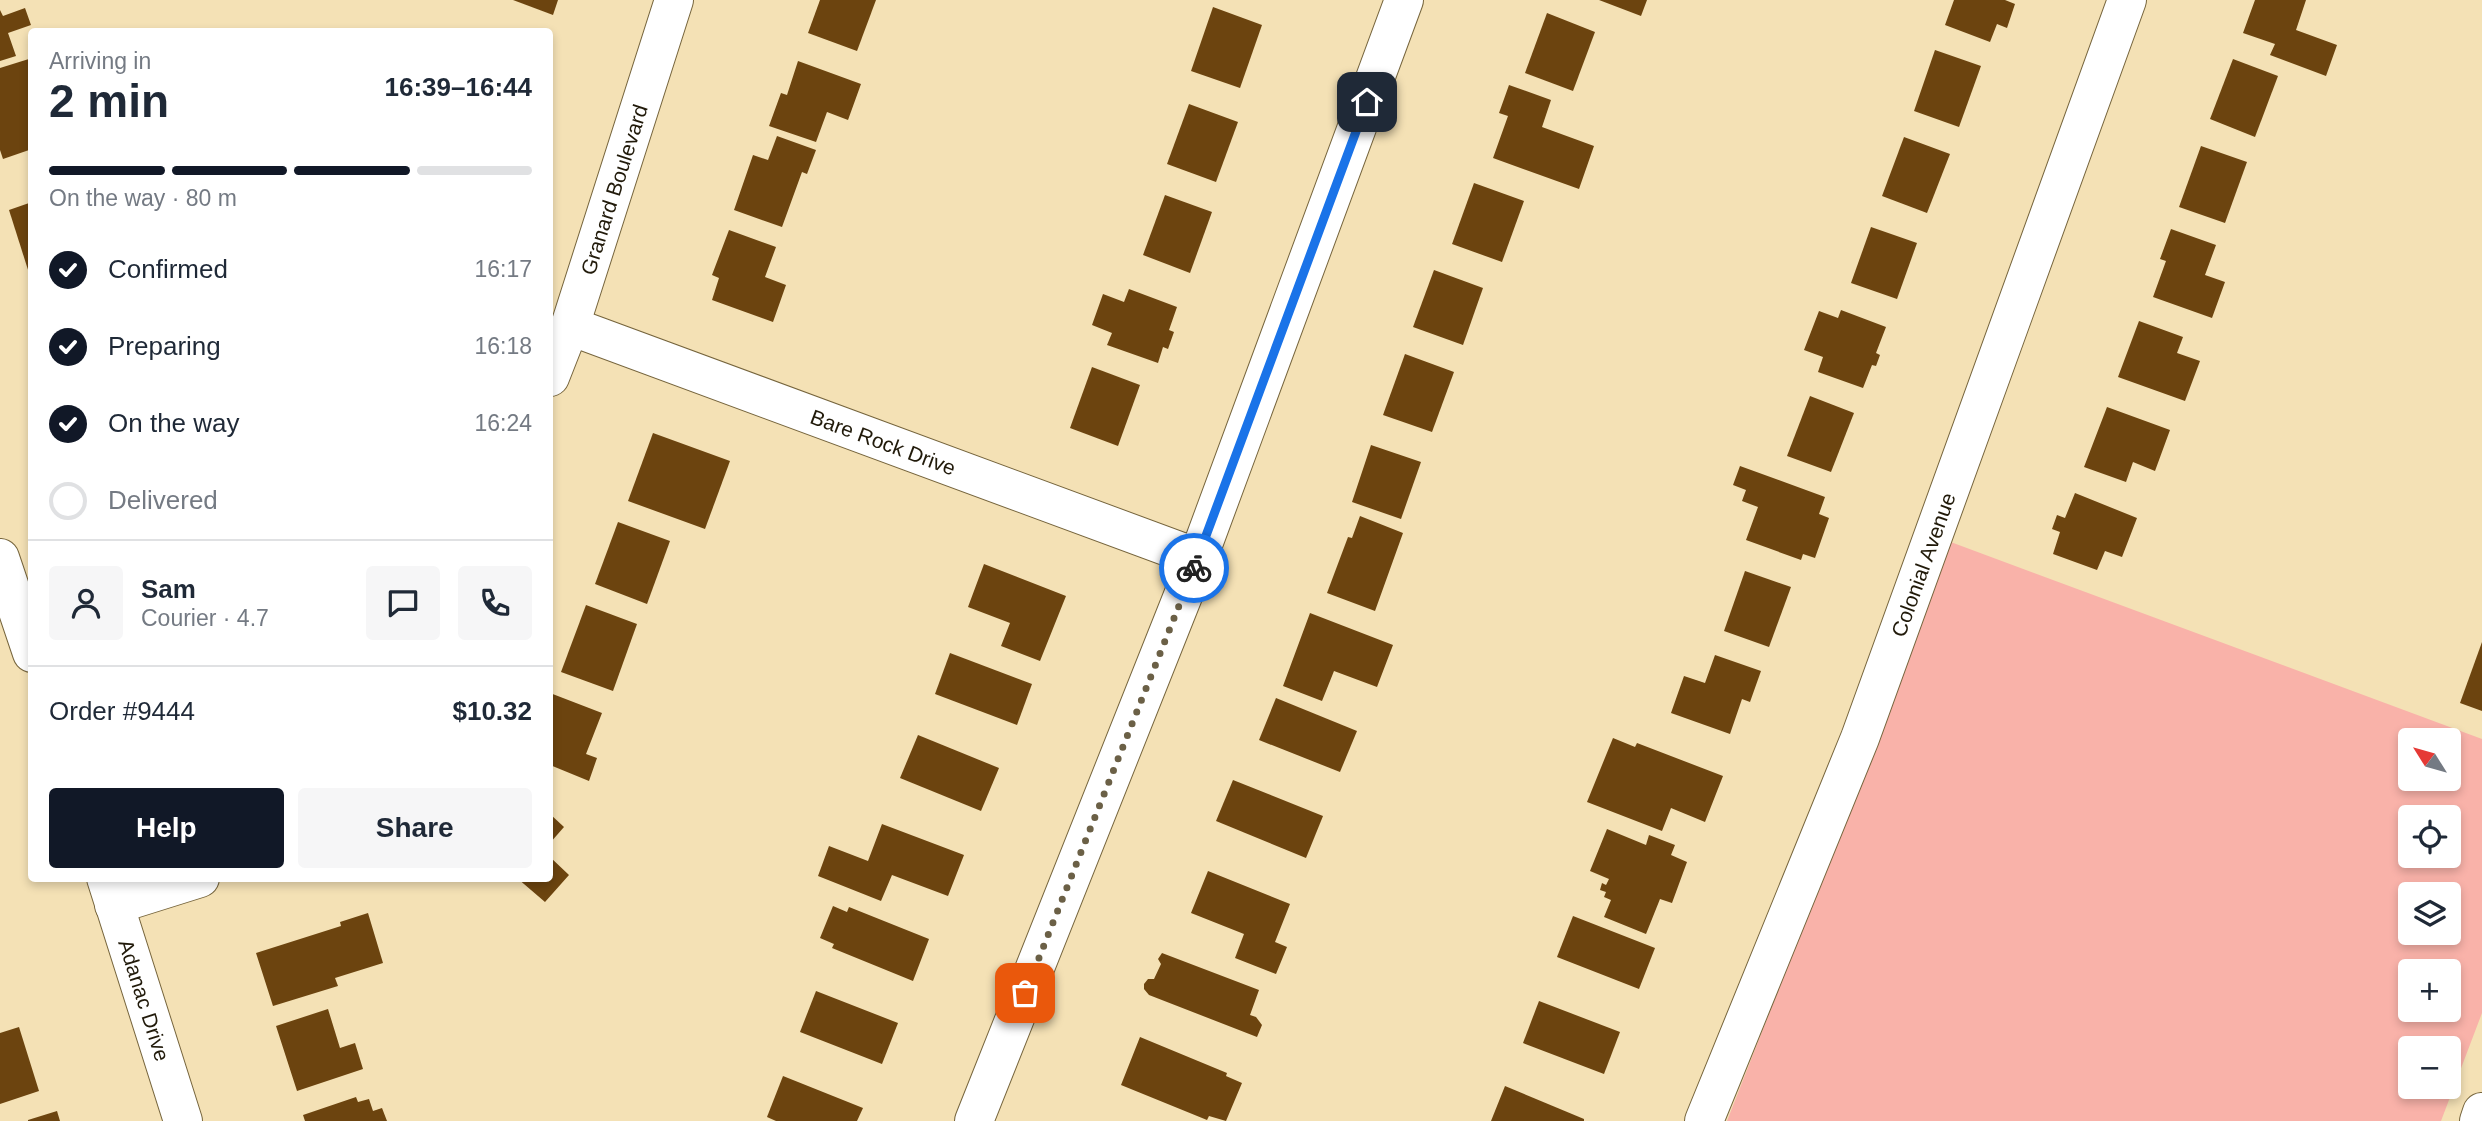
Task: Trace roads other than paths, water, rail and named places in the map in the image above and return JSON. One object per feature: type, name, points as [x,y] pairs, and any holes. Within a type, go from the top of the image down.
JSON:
[{"type":"street","name":"Granard Boulevard","points":[[553,369],[570,326],[674,0]]},
{"type":"street","points":[[974,1121],[1198,558],[1404,0]]},
{"type":"street","name":"Colonial Avenue","points":[[1704,1121],[1860,738],[2127,0]]},
{"type":"street","name":"Bare Rock Drive","points":[[570,326],[1198,558]]},
{"type":"street","points":[[0,558],[28,641]]},
{"type":"street","points":[[110,892],[174,882]]},
{"type":"street","name":"Adanac Drive","points":[[110,892],[183,1121]]},
{"type":"street","points":[[2479,1121],[2482,1112]]}]
